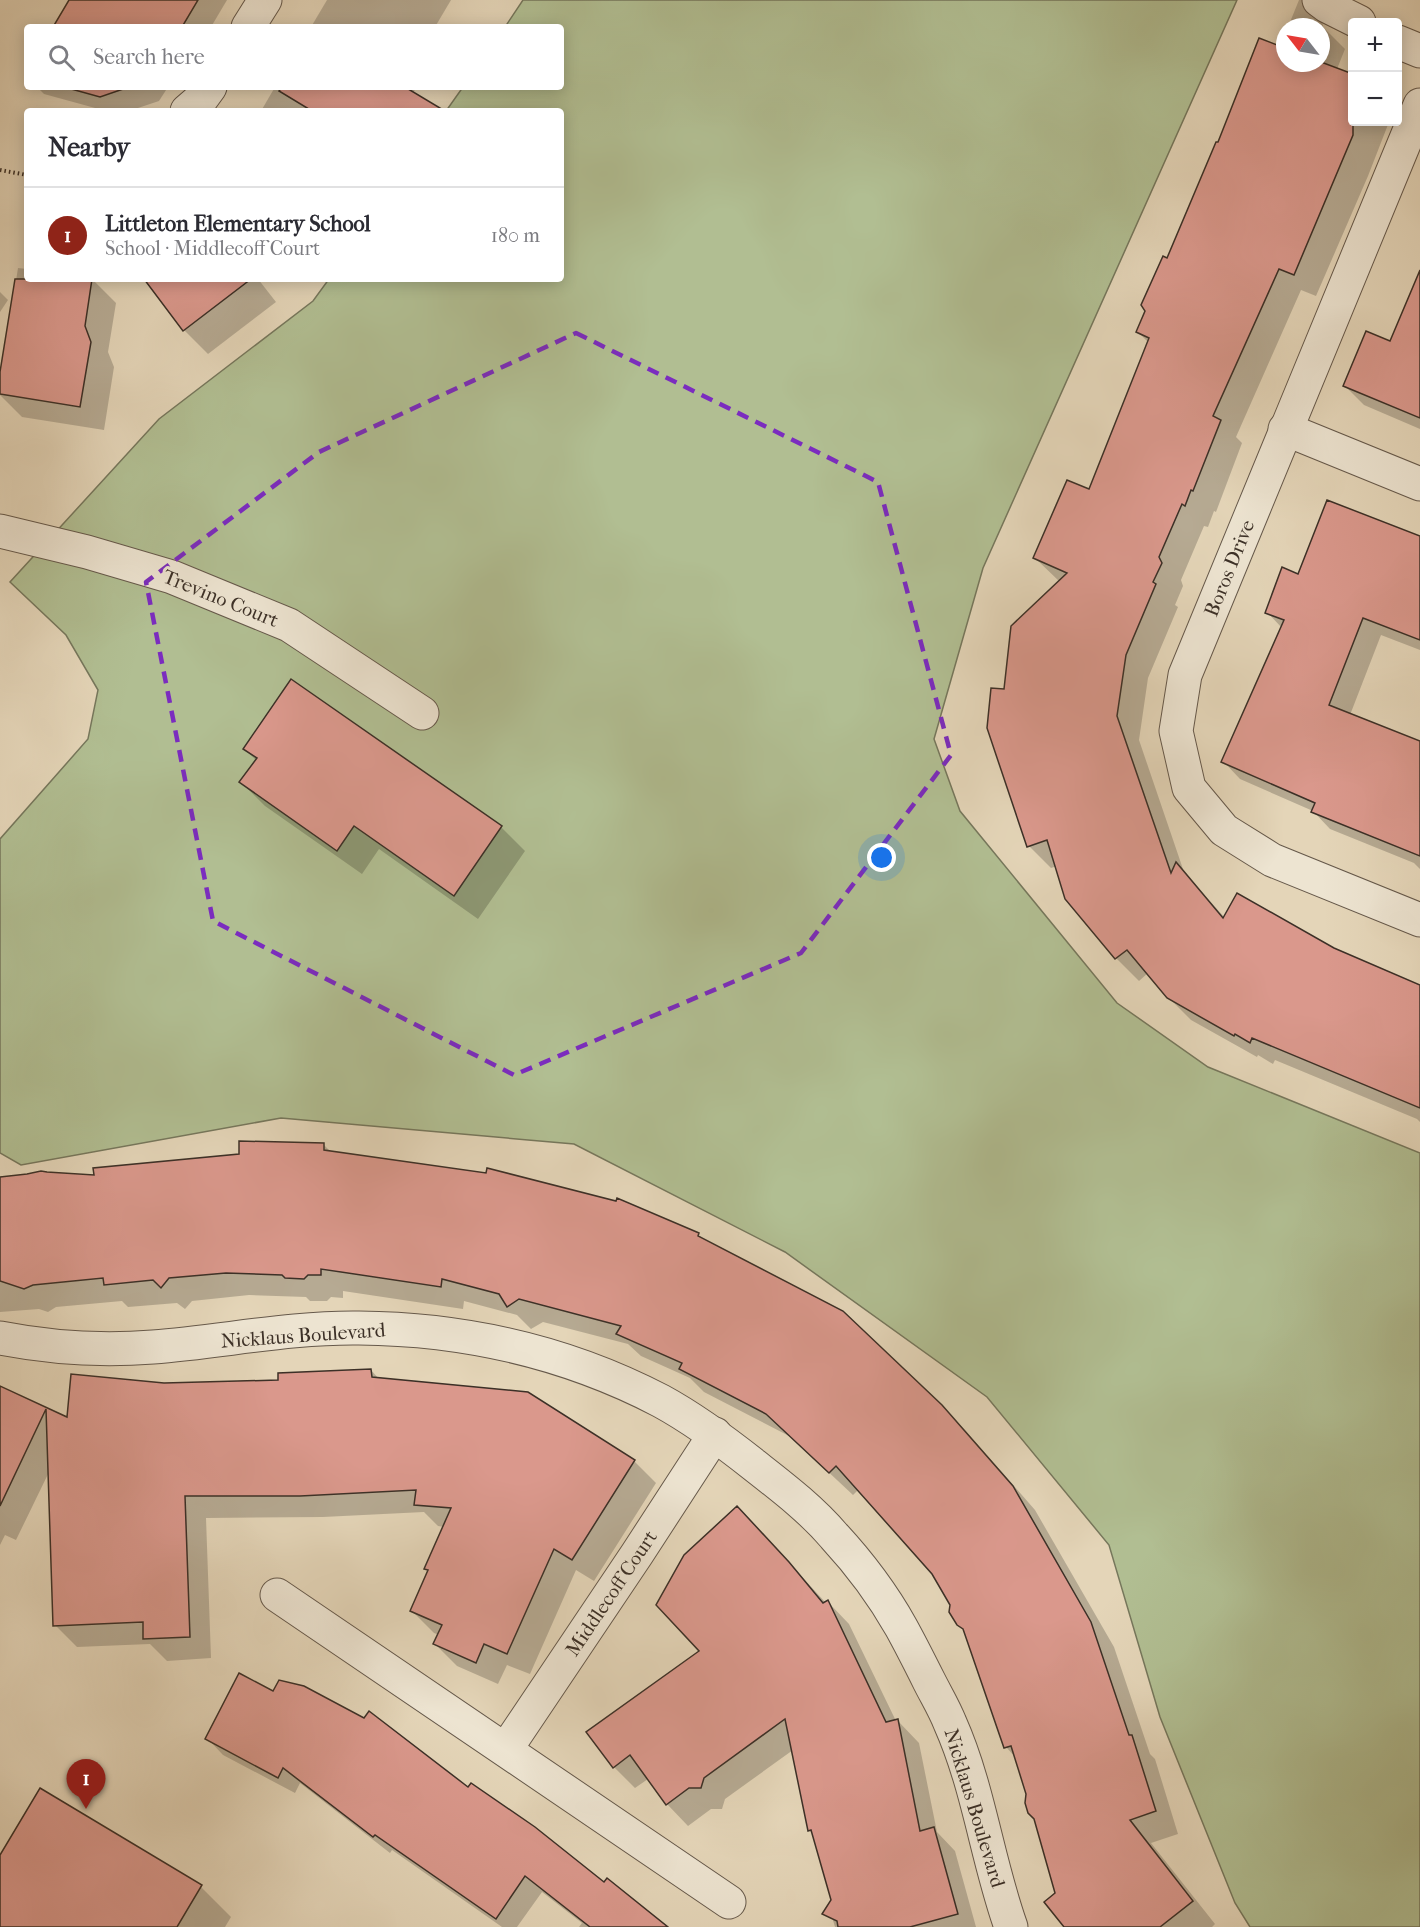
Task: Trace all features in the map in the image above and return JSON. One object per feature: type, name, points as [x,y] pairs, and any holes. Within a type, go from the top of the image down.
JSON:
[{"type":"street","points":[[251,24],[265,0]]},
{"type":"street","points":[[1319,0],[1352,18]]},
{"type":"street","points":[[1402,44],[1420,51]]},
{"type":"street","points":[[190,108],[208,90]]},
{"type":"street","name":"Boros Drive","points":[[1420,105],[1185,675],[1176,731],[1189,788],[1224,830],[1272,860],[1420,920]]},
{"type":"street","points":[[1285,429],[1420,484]]},
{"type":"street","name":"Trevino Court","points":[[0,531],[87,552],[172,577],[289,625],[422,712]]},
{"type":"street","name":"Nicklaus Boulevard","points":[[0,1338],[41,1346],[97,1349],[152,1347],[291,1331],[354,1328],[416,1329],[479,1338],[542,1354],[582,1368],[662,1402],[715,1434],[792,1495],[834,1535],[869,1580],[901,1627],[950,1723],[971,1782],[1002,1902],[1011,1927]]},
{"type":"street","name":"Middlecoff Court","points":[[506,1749],[715,1434]]},
{"type":"street","points":[[277,1595],[729,1902]]},
{"type":"path","points":[[0,171],[24,175]]},
{"type":"highlighted area","points":[[576,333],[878,482],[951,755],[801,953],[514,1075],[213,921],[146,582],[319,452]]},
{"type":"green space","points":[[523,0],[1237,0],[983,568],[934,739],[960,811],[1117,1003],[1208,1067],[1420,1153],[1420,1927],[1250,1927],[1235,1903],[1160,1717],[1109,1545],[987,1397],[785,1252],[574,1144],[281,1118],[21,1165],[0,1153],[0,839],[88,739],[98,690],[66,635],[10,582],[159,419],[313,301],[327,282],[564,282],[564,108],[448,108],[461,90],[564,90],[564,24],[507,24]]},
{"type":"building","points":[[69,0],[198,0],[184,24],[55,24]]},
{"type":"building","points":[[1259,38],[1276,45],[1276,72],[1330,72],[1330,65],[1348,72],[1348,126],[1353,126],[1353,135],[1294,275],[1279,269],[1213,416],[1221,420],[1193,491],[1191,490],[1185,506],[1182,504],[1159,557],[1162,563],[1153,582],[1156,584],[1126,655],[1117,716],[1171,873],[1176,862],[1223,918],[1237,893],[1334,948],[1420,985],[1420,1108],[1252,1038],[1250,1043],[1235,1034],[1234,1036],[1167,998],[1127,950],[1115,959],[1065,899],[1047,840],[1027,847],[987,728],[991,688],[1004,689],[1011,626],[1067,573],[1033,558],[1067,480],[1089,489],[1149,338],[1136,332],[1145,311],[1141,305],[1163,256],[1167,258],[1216,142],[1218,142]]},
{"type":"building","points":[[75,90],[120,90],[100,97]]},
{"type":"building","points":[[410,90],[440,108],[307,108],[279,91]]},
{"type":"building","points":[[1420,270],[1420,418],[1343,386],[1366,331],[1390,341]]},
{"type":"building","points":[[15,279],[24,279],[24,282],[92,282],[85,326],[91,342],[80,407],[0,394],[0,372]]},
{"type":"building","points":[[146,282],[247,282],[183,331]]},
{"type":"building","points":[[1327,500],[1420,536],[1420,640],[1363,618],[1329,705],[1420,741],[1420,856],[1311,812],[1315,803],[1221,762],[1284,620],[1265,613],[1282,567],[1298,574]]},
{"type":"building","points":[[291,679],[502,826],[454,896],[354,826],[337,851],[239,782],[257,758],[243,749]]},
{"type":"building","points":[[239,1141],[324,1143],[324,1150],[486,1173],[487,1168],[616,1201],[617,1198],[699,1233],[698,1236],[843,1311],[942,1405],[1013,1486],[1091,1622],[1129,1735],[1132,1735],[1156,1811],[1130,1820],[1193,1901],[1160,1927],[1064,1927],[1044,1902],[1055,1893],[1034,1819],[1028,1813],[1025,1803],[1026,1794],[1011,1746],[1004,1748],[963,1629],[957,1625],[949,1612],[950,1605],[932,1574],[836,1466],[829,1473],[766,1414],[679,1369],[682,1363],[616,1334],[621,1326],[519,1299],[507,1307],[499,1294],[442,1279],[441,1287],[321,1269],[321,1275],[308,1275],[304,1279],[285,1278],[282,1275],[226,1273],[169,1278],[161,1288],[153,1280],[104,1285],[103,1278],[33,1285],[24,1289],[0,1281],[0,1177],[41,1171],[94,1175],[93,1168],[239,1154]]},
{"type":"building","points":[[371,1369],[372,1377],[528,1392],[635,1460],[572,1560],[554,1549],[507,1654],[484,1644],[476,1663],[433,1644],[442,1625],[410,1611],[428,1570],[424,1569],[451,1508],[414,1505],[416,1490],[300,1496],[185,1496],[190,1637],[143,1639],[143,1622],[53,1626],[46,1409],[0,1506],[0,1386],[67,1417],[71,1374],[164,1383],[278,1380],[278,1373]]},
{"type":"building","points":[[737,1506],[823,1603],[828,1600],[886,1722],[898,1719],[920,1831],[934,1827],[958,1914],[910,1927],[838,1927],[837,1921],[822,1914],[831,1900],[811,1830],[808,1831],[785,1719],[704,1778],[701,1788],[689,1788],[666,1805],[630,1755],[613,1768],[586,1732],[699,1651],[656,1605],[684,1555]]},
{"type":"building","points":[[239,1673],[273,1691],[279,1680],[304,1686],[364,1718],[369,1711],[468,1787],[471,1783],[535,1827],[604,1882],[607,1878],[668,1927],[590,1927],[525,1876],[496,1919],[375,1835],[373,1837],[283,1768],[278,1778],[205,1739]]},
{"type":"building","points":[[40,1788],[202,1885],[177,1927],[0,1927],[0,1855]]},
{"type":"place","name":"Littleton Elementary School","points":[[86,1809]]}]
